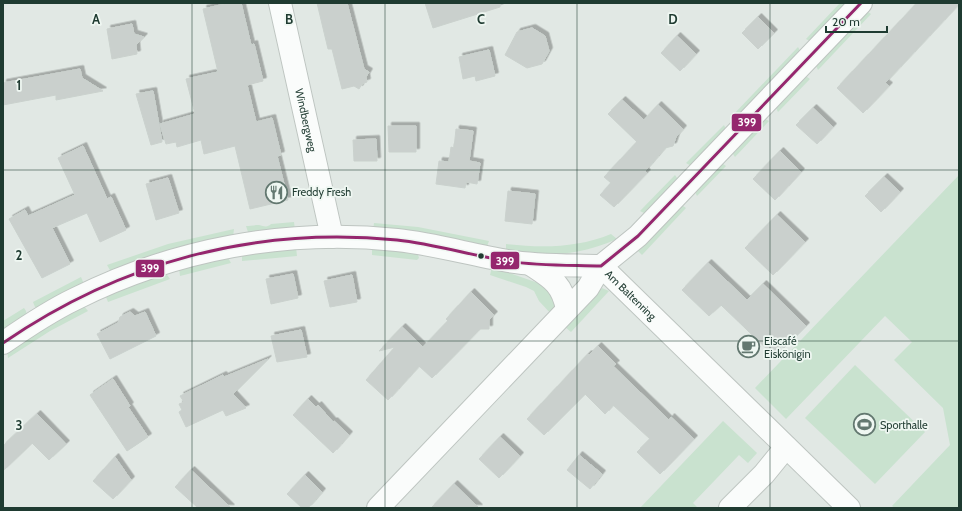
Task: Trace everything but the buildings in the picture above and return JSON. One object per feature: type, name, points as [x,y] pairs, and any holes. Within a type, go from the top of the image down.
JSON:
[{"type":"street","name":"Windbergweg","points":[[280,3],[332,236]]},
{"type":"street","points":[[378,508],[588,288],[602,266],[638,236],[861,3]]},
{"type":"street","name":"Am Baltenring","points":[[3,343],[37,320],[74,299],[116,280],[175,259],[232,245],[298,238],[332,236],[368,237],[399,240],[530,264],[602,266],[849,508]]},
{"type":"street","points":[[530,264],[552,278],[564,295],[567,309]]},
{"type":"street","points":[[730,508],[764,474],[786,447]]},
{"type":"green space","points":[[840,3],[850,3],[812,42],[806,39]]},
{"type":"green space","points":[[865,10],[871,14],[818,70],[815,64]]},
{"type":"green space","points":[[798,47],[802,54],[739,119],[733,115]]},
{"type":"green space","points":[[804,75],[810,79],[778,112],[775,106]]},
{"type":"green space","points":[[763,118],[769,121],[735,157],[731,151]]},
{"type":"green space","points":[[724,125],[727,131],[693,167],[686,163]]},
{"type":"green space","points":[[720,162],[726,166],[697,196],[694,190]]},
{"type":"green space","points":[[675,175],[679,181],[646,214],[640,211]]},
{"type":"green space","points":[[959,175],[959,508],[895,508],[892,506],[950,445],[943,408],[894,360],[912,342],[885,316],[786,419],[755,388]]},
{"type":"green space","points":[[680,204],[686,208],[642,255],[637,250]]},
{"type":"green space","points":[[294,222],[295,230],[249,235],[246,226],[267,226],[271,224]]},
{"type":"green space","points":[[374,223],[418,227],[489,241],[486,249],[373,230]]},
{"type":"green space","points":[[234,229],[233,237],[111,272],[107,265],[168,244]]},
{"type":"green space","points":[[611,234],[617,239],[602,245],[575,252],[563,254],[506,253],[506,244],[559,246],[598,239]]},
{"type":"green space","points":[[372,246],[417,251],[419,258],[417,260],[372,255]]},
{"type":"green space","points":[[296,247],[297,256],[242,261],[242,253]]},
{"type":"green space","points":[[227,256],[231,263],[180,276],[179,268]]},
{"type":"green space","points":[[492,267],[544,285],[556,304],[552,315],[539,301],[534,291],[490,275]]},
{"type":"green space","points":[[165,272],[170,279],[108,302],[106,294]]},
{"type":"green space","points":[[81,277],[84,284],[39,308],[35,307],[33,302]]},
{"type":"green space","points":[[602,288],[609,291],[571,332],[564,326]]},
{"type":"green space","points":[[83,305],[88,311],[50,331],[8,358],[7,350]]},
{"type":"green space","points":[[24,308],[27,316],[3,332],[3,321]]},
{"type":"green space","name":"Sporthalle","points":[[855,365],[925,432],[875,484],[805,418]]},
{"type":"green space","points":[[723,421],[757,453],[748,463],[739,455],[693,503],[698,508],[640,508]]},
{"type":"transit line","name":"399","points":[[3,343],[48,315],[94,291],[142,271],[191,256],[241,245],[292,239],[344,237],[397,240],[425,244],[493,259],[519,263],[601,266],[638,236],[861,3]]},
{"type":"place","name":"Freddy Fresh","points":[[276,192]]},
{"type":"place","name":"Eiscafé Eiskönigin","points":[[748,347]]},
{"type":"place","name":"Sporthalle","points":[[865,425]]}]
